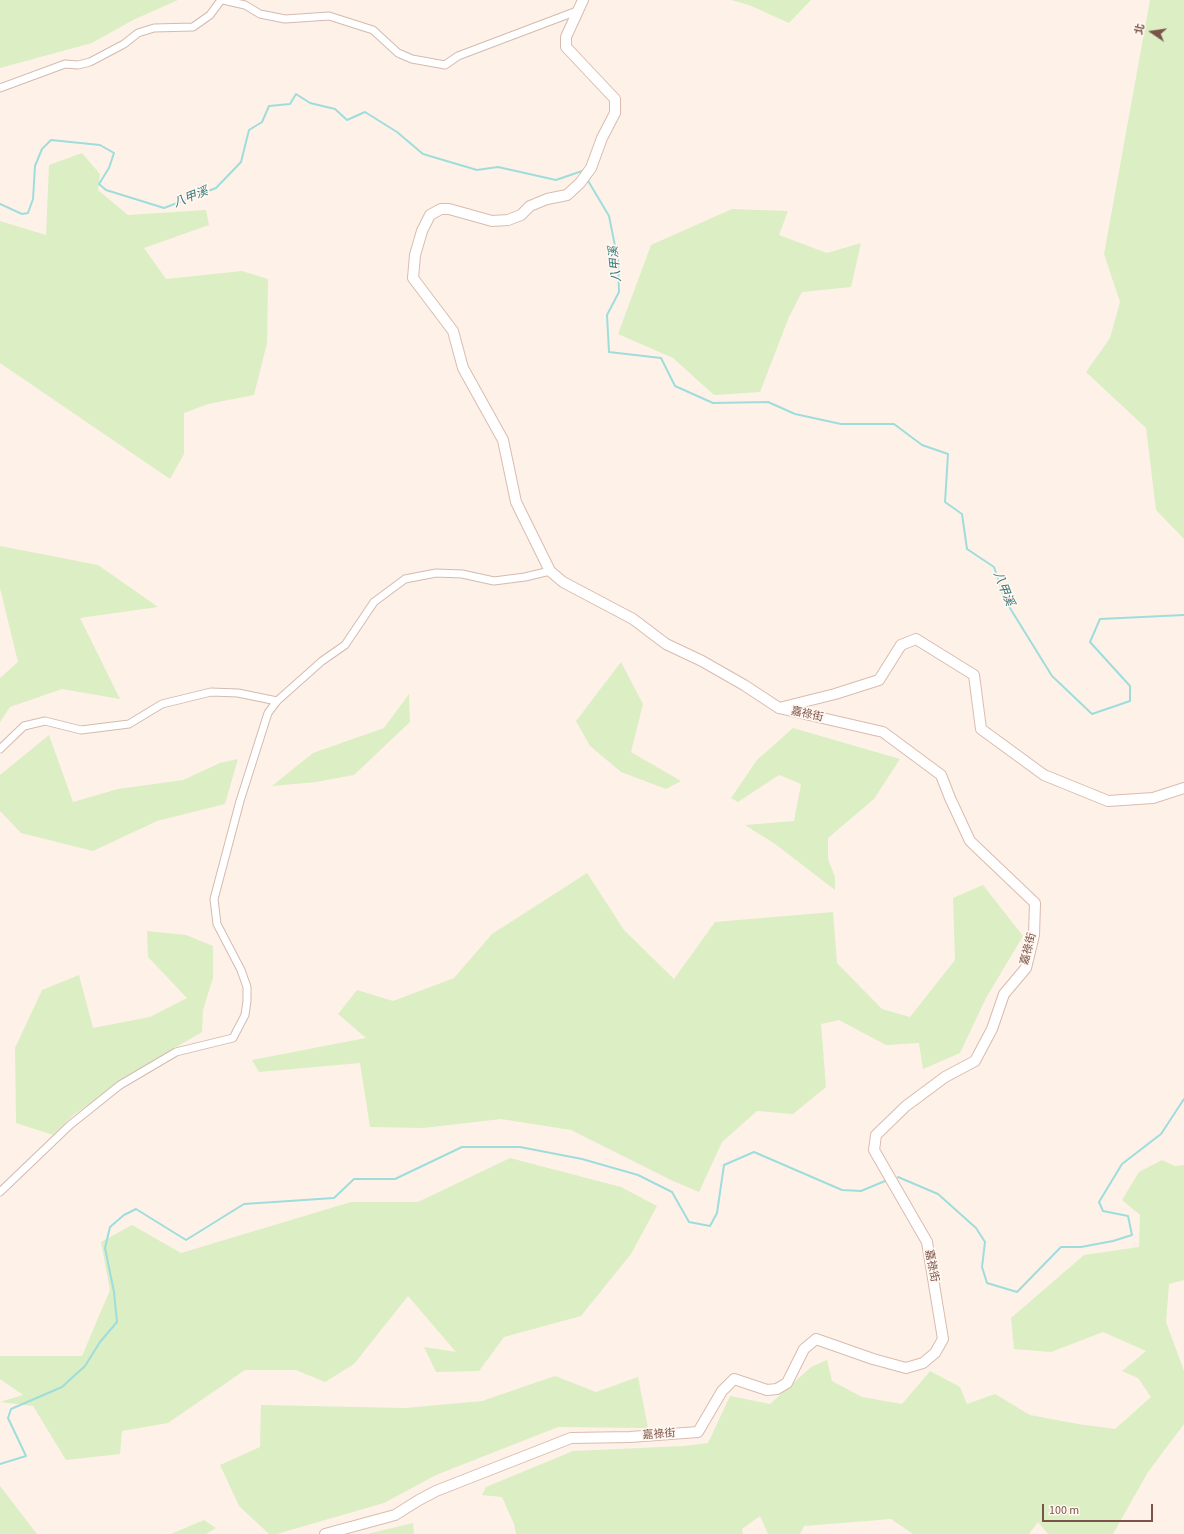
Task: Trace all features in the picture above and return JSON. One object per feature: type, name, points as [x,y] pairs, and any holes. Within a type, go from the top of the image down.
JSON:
[{"type":"street","points":[[0,88],[65,64],[78,66],[90,62],[124,44],[138,33],[148,30],[193,27],[210,15],[222,0],[245,5],[260,14],[285,19],[329,16],[373,30],[398,53],[412,59],[446,65],[458,56],[577,11]]},
{"type":"street","points":[[583,0],[566,37],[566,47],[615,99],[615,113],[602,138],[588,171],[582,180],[567,195],[547,199],[530,206],[521,215],[508,220],[492,221],[449,209],[441,209],[430,215],[422,231],[415,255],[413,278],[453,331],[463,368],[502,440],[516,502],[550,571],[563,582],[633,619],[666,644],[702,661],[744,685],[779,708],[835,694],[879,680],[901,646],[916,639],[974,675],[981,729],[1044,775],[1108,801],[1153,798],[1184,788]]},
{"type":"street","points":[[0,1192],[70,1125],[120,1085],[176,1052],[233,1038],[245,1015],[247,986],[241,970],[217,924],[214,899],[243,794],[268,713],[277,701],[322,661],[345,645],[374,602],[405,579],[436,573],[462,574],[494,581],[525,577],[550,571]]},
{"type":"street","points":[[0,749],[24,726],[45,721],[81,730],[129,724],[162,704],[211,692],[238,693],[277,701]]},
{"type":"street","name":"嘉祿街","points":[[325,1534],[395,1515],[419,1500],[436,1492],[571,1438],[630,1437],[698,1432],[722,1391],[734,1379],[767,1390],[777,1389],[787,1383],[804,1348],[816,1340],[873,1360],[906,1368],[923,1363],[935,1353],[943,1339],[927,1242],[874,1150],[876,1135],[906,1106],[945,1077],[975,1061],[992,1029],[1004,994],[1026,968],[1034,935],[1035,903],[970,841],[941,775],[883,732],[779,708]]},
{"type":"green space","points":[[0,0],[178,0],[133,20],[92,43],[0,68]]},
{"type":"green space","points":[[731,0],[811,0],[789,23],[749,5]]},
{"type":"green space","points":[[1150,0],[1184,0],[1184,539],[1156,510],[1146,428],[1086,372],[1110,338],[1120,302],[1104,254]]},
{"type":"green space","points":[[82,153],[100,174],[98,190],[128,215],[206,210],[209,225],[144,248],[166,279],[242,271],[268,279],[267,343],[254,395],[208,404],[184,413],[184,454],[170,479],[0,363],[0,221],[46,235],[49,165]]},
{"type":"green space","points":[[732,209],[788,211],[779,235],[827,253],[861,243],[851,287],[802,292],[789,317],[760,392],[714,395],[673,358],[618,334],[651,245]]},
{"type":"green space","points":[[0,546],[98,565],[158,607],[80,618],[120,699],[62,689],[10,707],[0,722],[0,678],[18,662],[0,588]]},
{"type":"green space","points":[[621,662],[643,704],[631,752],[681,781],[666,789],[621,772],[590,746],[576,721]]},
{"type":"green space","points":[[409,694],[410,722],[354,775],[316,782],[272,786],[313,753],[384,728]]},
{"type":"green space","points":[[793,728],[900,759],[874,799],[828,838],[828,859],[835,877],[835,890],[775,844],[745,825],[794,821],[801,784],[779,775],[738,802],[731,798],[757,760]]},
{"type":"green space","points":[[49,735],[73,802],[118,789],[183,780],[220,763],[238,759],[225,804],[157,821],[93,851],[21,833],[0,811],[0,775]]},
{"type":"green space","points":[[587,873],[624,930],[674,979],[715,922],[833,912],[837,963],[882,1009],[910,1017],[955,960],[953,898],[983,885],[1023,936],[986,998],[960,1053],[923,1069],[919,1043],[886,1045],[839,1020],[821,1024],[826,1087],[793,1114],[757,1111],[722,1142],[699,1192],[673,1181],[571,1130],[501,1119],[423,1128],[370,1127],[360,1063],[259,1072],[252,1060],[366,1038],[338,1014],[357,990],[393,1001],[454,978],[492,934]]},
{"type":"green space","points":[[147,931],[186,935],[213,946],[213,978],[203,1010],[202,1032],[142,1067],[72,1116],[53,1135],[16,1123],[15,1048],[42,990],[79,975],[93,1028],[150,1017],[187,998],[148,957]]},
{"type":"green space","points":[[510,1158],[621,1187],[657,1206],[631,1254],[581,1316],[504,1337],[479,1371],[436,1372],[424,1347],[456,1352],[408,1296],[354,1364],[325,1382],[296,1370],[245,1370],[168,1423],[122,1431],[120,1454],[66,1460],[33,1406],[0,1402],[23,1395],[0,1379],[0,1356],[82,1356],[110,1290],[101,1242],[132,1225],[181,1253],[351,1202],[418,1202]]},
{"type":"green space","points":[[1162,1160],[1175,1166],[1184,1165],[1184,1280],[1169,1284],[1166,1322],[1184,1371],[1184,1424],[1148,1472],[1113,1534],[1048,1534],[1038,1522],[1029,1534],[913,1534],[891,1519],[804,1526],[800,1534],[768,1534],[760,1516],[742,1529],[743,1534],[516,1534],[514,1524],[502,1497],[482,1495],[486,1487],[573,1451],[684,1446],[708,1443],[730,1396],[770,1404],[811,1367],[827,1360],[832,1381],[862,1397],[902,1404],[930,1371],[960,1387],[967,1404],[995,1394],[1030,1415],[1115,1429],[1151,1397],[1138,1378],[1122,1371],[1146,1351],[1103,1332],[1051,1352],[1014,1349],[1011,1318],[1084,1255],[1139,1247],[1140,1215],[1122,1200],[1139,1172]]},
{"type":"green space","points":[[555,1376],[596,1392],[638,1377],[648,1428],[558,1427],[436,1475],[384,1503],[277,1534],[269,1534],[239,1506],[220,1465],[260,1447],[261,1405],[405,1408],[482,1401]]},
{"type":"green space","points":[[0,1486],[37,1534],[0,1534]]},
{"type":"green space","points":[[204,1520],[216,1528],[206,1534],[171,1534]]},
{"type":"green space","points":[[413,1523],[414,1534],[367,1534]]},
{"type":"waterway","name":"八甲溪","points":[[0,204],[22,214],[28,213],[33,199],[35,166],[42,149],[51,140],[100,145],[114,153],[109,168],[99,184],[106,190],[164,208],[216,188],[241,162],[249,130],[262,122],[269,106],[290,104],[296,94],[310,103],[335,109],[347,120],[365,112],[397,132],[423,154],[477,170],[498,167],[556,180],[582,171],[583,173]]},
{"type":"waterway","name":"八甲溪","points":[[587,179],[609,216],[618,261],[619,292],[607,315],[609,352],[661,358],[675,386],[713,403],[768,402],[795,414],[841,424],[894,424],[922,445],[948,454],[945,502],[962,514],[967,549],[994,567],[1005,600],[1052,676],[1092,714],[1130,701],[1130,686],[1090,642],[1100,619],[1184,615]]},
{"type":"waterway","points":[[898,1177],[938,1194],[976,1228],[985,1242],[982,1267],[987,1283],[1017,1292],[1061,1247],[1081,1247],[1113,1241],[1132,1235],[1128,1216],[1103,1211],[1099,1202],[1122,1164],[1161,1134],[1184,1099]]},
{"type":"waterway","points":[[0,1464],[26,1456],[8,1418],[11,1409],[62,1387],[85,1366],[100,1342],[117,1322],[114,1292],[105,1248],[110,1227],[124,1215],[136,1209],[186,1240],[244,1204],[334,1198],[354,1179],[395,1179],[462,1147],[520,1147],[582,1159],[638,1175],[672,1192],[689,1222],[710,1226],[717,1213],[724,1165],[754,1152],[842,1190],[861,1191],[885,1181]]}]
